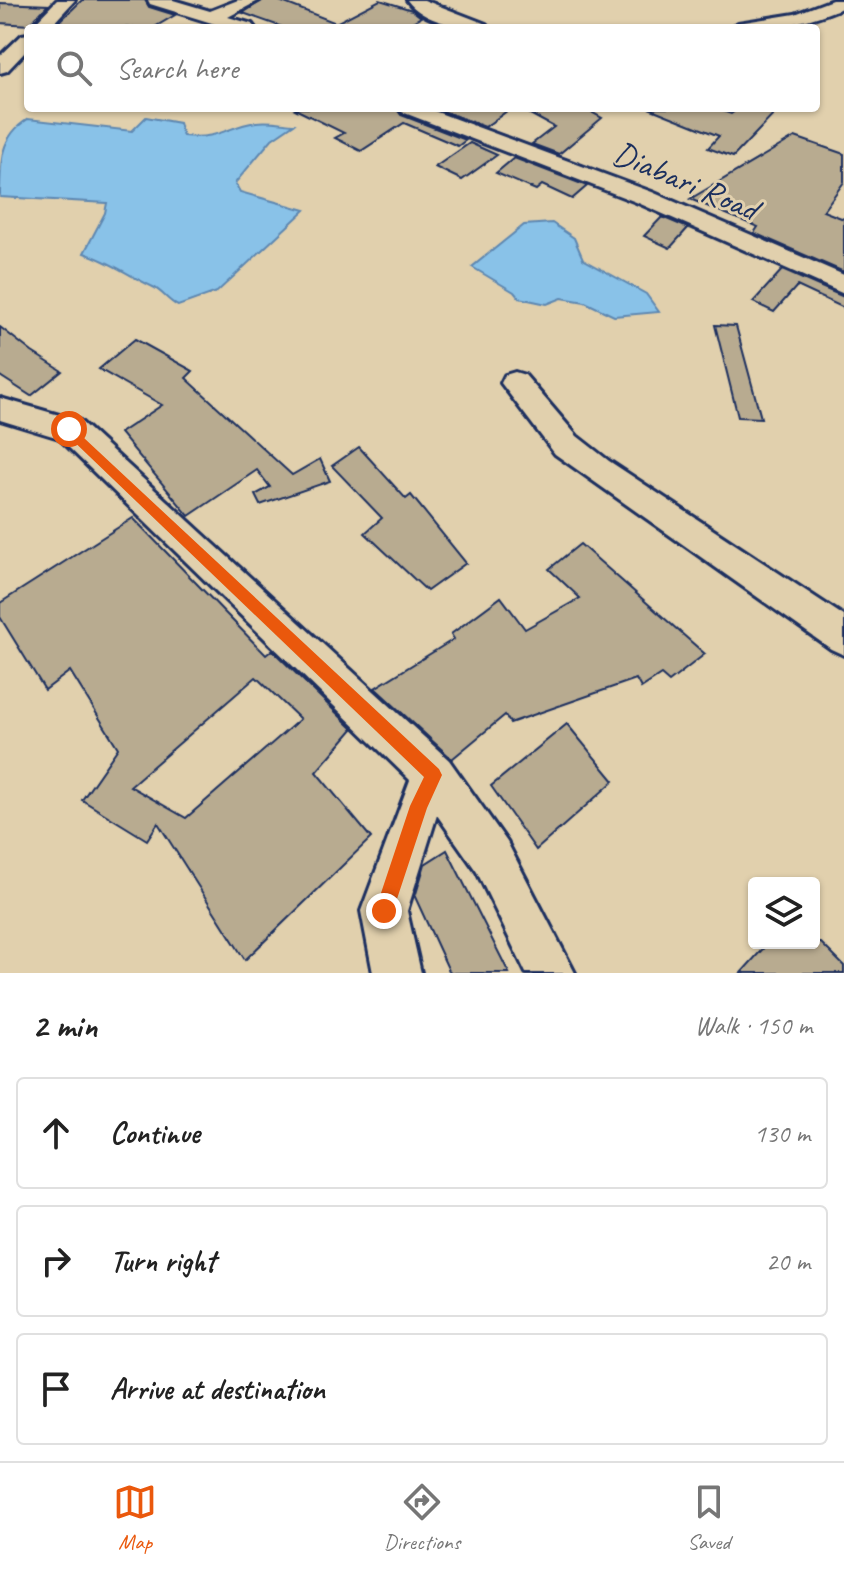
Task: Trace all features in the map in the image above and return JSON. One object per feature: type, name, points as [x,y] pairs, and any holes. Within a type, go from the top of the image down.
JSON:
[{"type":"street","points":[[43,24],[67,0]]},
{"type":"street","points":[[156,0],[234,24]]},
{"type":"street","points":[[212,17],[252,0]]},
{"type":"street","points":[[415,0],[421,7],[469,24]]},
{"type":"street","points":[[765,24],[799,19],[844,1]]},
{"type":"street","points":[[0,67],[24,43]]},
{"type":"street","name":"Diabari Road","points":[[418,112],[670,208],[844,285]]},
{"type":"street","points":[[515,383],[566,445],[598,470],[844,637]]},
{"type":"street","points":[[0,409],[69,429],[434,775],[492,857],[551,973]]},
{"type":"street","points":[[397,973],[384,911],[419,806],[434,775]]},
{"type":"water","points":[[146,117],[179,123],[183,136],[195,137],[214,135],[256,122],[294,124],[272,139],[235,183],[240,192],[305,210],[217,292],[178,306],[156,289],[84,253],[107,203],[0,197],[1,161],[7,142],[28,119],[132,131]]},
{"type":"water","points":[[552,223],[574,238],[583,259],[646,294],[659,312],[614,316],[585,302],[562,298],[547,304],[519,298],[472,267],[524,225]]},
{"type":"building","points":[[82,0],[145,0],[149,7],[175,15],[160,24],[57,24]]},
{"type":"building","points":[[263,0],[277,0],[336,23],[380,0],[412,10],[421,17],[409,24],[274,24],[243,13]]},
{"type":"building","points":[[0,3],[48,5],[30,24],[0,23]]},
{"type":"building","points":[[301,112],[399,112],[466,140],[458,146],[404,123],[361,151],[335,138],[344,133]]},
{"type":"building","points":[[446,112],[506,112],[485,127]]},
{"type":"building","points":[[526,112],[591,112],[602,118],[559,154],[532,144],[554,127]]},
{"type":"building","points":[[659,112],[776,112],[733,157],[708,148],[719,136]]},
{"type":"building","points":[[795,137],[844,154],[844,182],[823,211],[844,219],[844,272],[754,233],[758,227],[690,199]]},
{"type":"building","points":[[470,143],[497,155],[462,180],[435,167]]},
{"type":"building","points":[[514,158],[587,186],[572,199],[542,185],[536,190],[496,173]]},
{"type":"building","points":[[662,217],[688,228],[670,248],[644,236]]},
{"type":"building","points":[[782,270],[844,297],[844,308],[797,286],[774,312],[753,302]]},
{"type":"building","points":[[715,325],[736,326],[761,418],[738,417]]},
{"type":"building","points":[[0,327],[62,371],[31,396],[0,376]]},
{"type":"building","points":[[135,339],[193,371],[186,378],[292,475],[320,459],[330,481],[260,505],[255,495],[270,487],[257,470],[189,516],[120,433],[162,405],[99,369]]},
{"type":"building","points":[[359,447],[406,499],[411,495],[466,563],[427,591],[365,533],[382,518],[332,466]]},
{"type":"building","points":[[133,518],[266,655],[272,650],[353,729],[316,772],[371,838],[245,960],[158,823],[147,840],[82,800],[118,748],[70,671],[45,690],[0,617],[0,603]],"holes":[[[256,677],[300,719],[186,818],[130,786]]]},
{"type":"building","points":[[580,544],[705,654],[669,682],[661,675],[641,688],[636,679],[510,723],[505,715],[452,759],[375,688],[454,639],[451,634],[501,597],[525,629],[580,598],[549,569]]},
{"type":"building","points":[[567,724],[614,781],[536,850],[491,786]]},
{"type":"building","points":[[447,850],[509,973],[450,973],[415,897],[425,864]]},
{"type":"building","points":[[820,943],[844,966],[844,973],[741,973],[763,949],[820,949]]},
{"type":"route","points":[[69,429],[434,775],[419,806],[384,911]]}]
